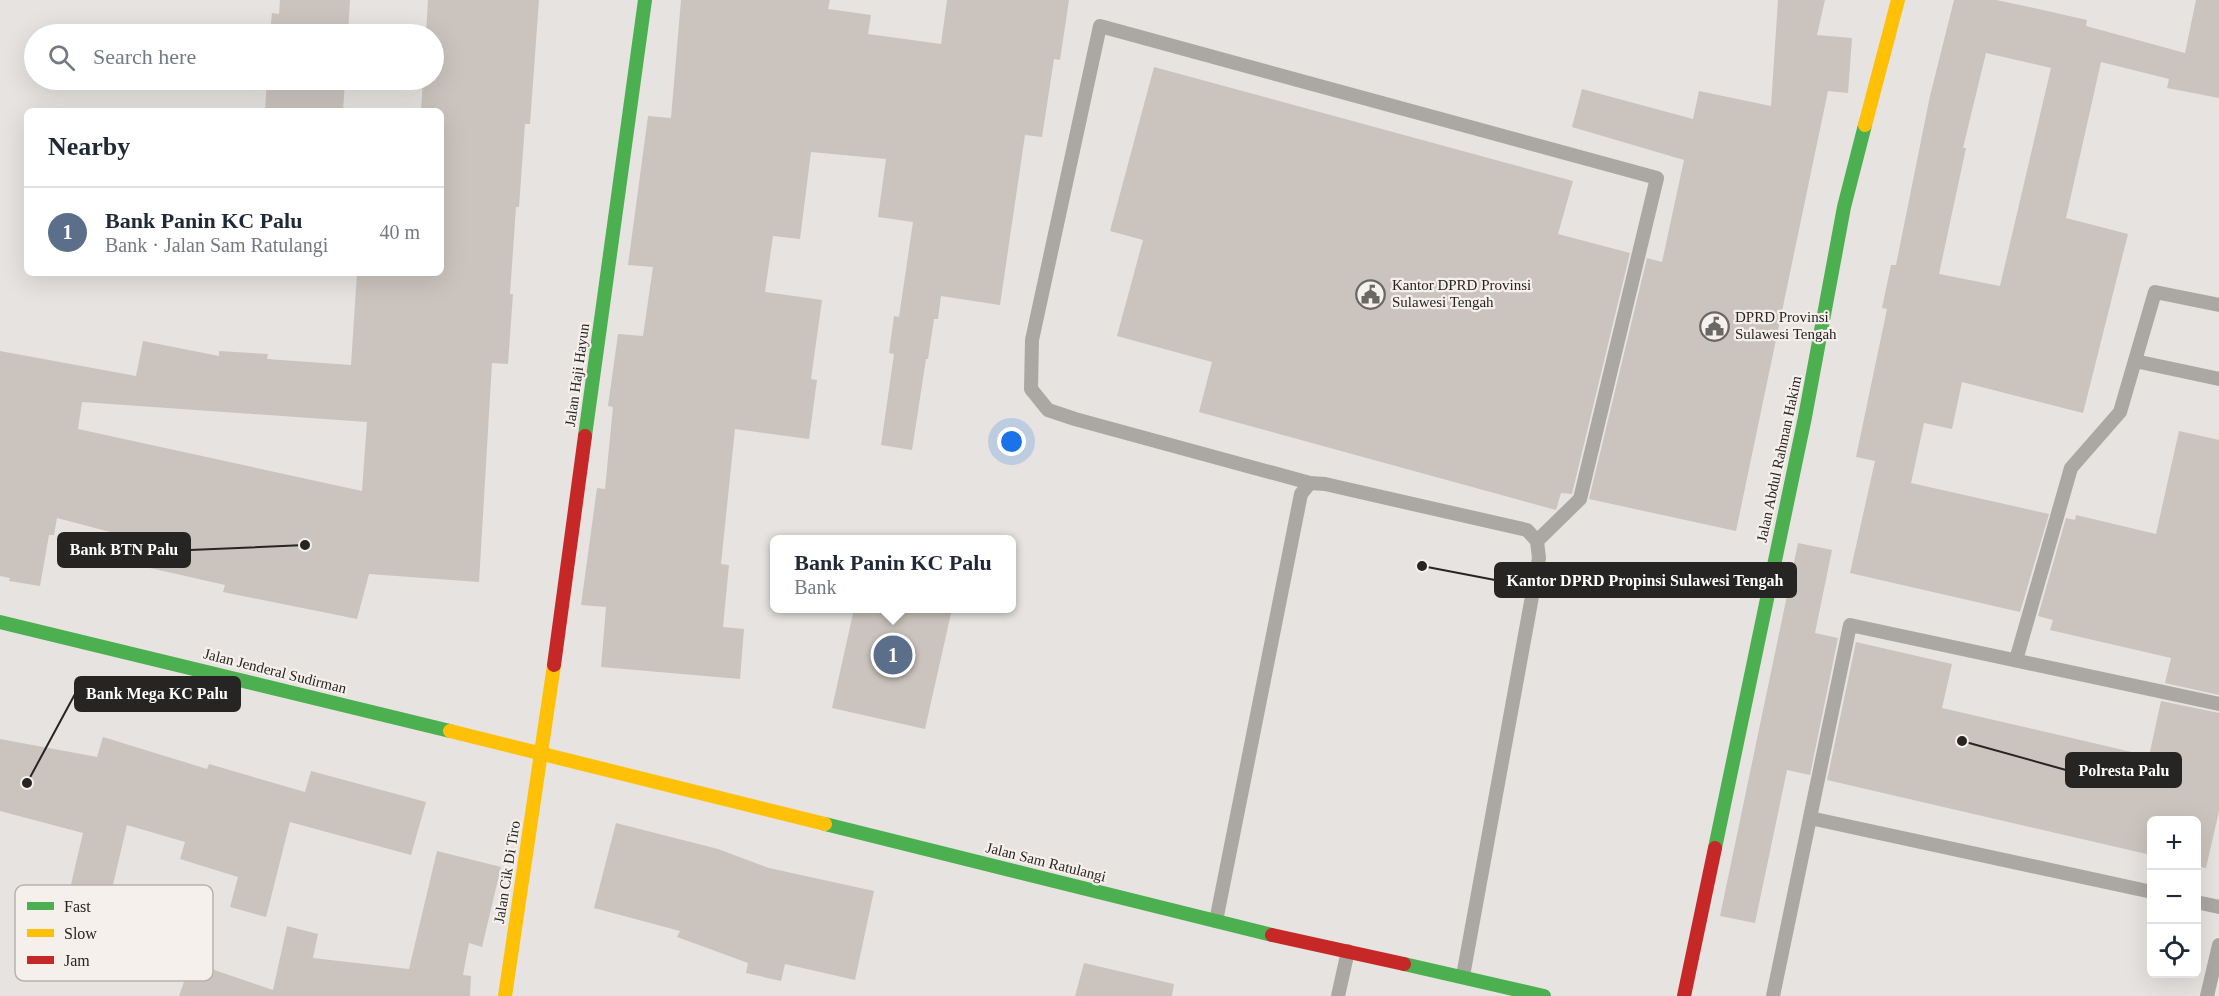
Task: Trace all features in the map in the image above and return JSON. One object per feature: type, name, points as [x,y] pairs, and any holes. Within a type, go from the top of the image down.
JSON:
[{"type":"main road","name":"Jalan Haji Hayun","points":[[542,753],[645,0]]},
{"type":"main road","name":"Jalan Abdul Rahman Hakim","points":[[1684,996],[1805,417],[1844,207],[1898,0]]},
{"type":"main road","name":"Jalan Jenderal Sudirman","points":[[0,622],[542,753]]},
{"type":"main road","name":"Jalan Sam Ratulangi","points":[[542,753],[1216,921],[1544,996]]},
{"type":"main road","name":"Jalan Cik Di Tiro","points":[[505,996],[542,753]]},
{"type":"lane","points":[[1463,976],[1539,558],[1537,541],[1527,531],[1325,484],[1310,483],[1048,410],[1031,389],[1032,340],[1100,26],[1657,178],[1580,499],[1537,541]]},
{"type":"lane","points":[[2016,660],[2071,468],[2120,412],[2155,292],[2219,306]]},
{"type":"lane","points":[[2135,361],[2219,379]]},
{"type":"lane","points":[[1216,921],[1301,494],[1310,483]]},
{"type":"lane","points":[[1773,996],[1850,625],[2219,704]]},
{"type":"lane","points":[[1810,818],[2147,891]]},
{"type":"lane","points":[[2201,903],[2219,907]]},
{"type":"lane","points":[[2207,996],[2219,945]]},
{"type":"lane","points":[[1338,996],[1348,950]]},
{"type":"building","points":[[280,0],[350,0],[349,24],[271,24],[272,13],[279,14]]},
{"type":"building","points":[[428,0],[539,0],[530,124],[525,124],[519,207],[516,207],[508,364],[492,363],[479,582],[369,574],[357,619],[223,592],[225,585],[150,568],[156,544],[57,518],[54,535],[49,535],[40,586],[9,581],[10,578],[0,576],[0,351],[136,376],[143,341],[219,356],[219,351],[268,354],[267,359],[351,365],[357,276],[444,276],[444,108],[421,108],[422,90],[444,90],[444,24],[427,24]],"holes":[[[82,402],[367,422],[362,491],[78,429]]]},
{"type":"building","points":[[681,0],[830,0],[828,9],[871,15],[868,34],[941,44],[947,0],[1069,0],[1060,60],[1054,59],[1042,137],[1025,135],[1000,305],[941,296],[938,319],[934,319],[928,359],[926,359],[912,450],[881,445],[894,354],[889,353],[894,316],[899,317],[913,222],[878,217],[886,159],[811,152],[800,239],[773,236],[765,292],[822,300],[811,379],[817,380],[809,439],[735,429],[721,564],[729,565],[723,627],[744,629],[740,679],[601,667],[606,607],[581,605],[597,488],[605,489],[613,407],[608,406],[618,334],[643,336],[653,267],[628,265],[648,116],[671,118]]},
{"type":"building","name":"DPRD Provinsi Sulawesi Tengah","points":[[1778,0],[1825,0],[1817,35],[1852,38],[1848,93],[1828,91],[1736,531],[1589,499],[1647,258],[1662,262],[1684,160],[1572,127],[1582,89],[1693,119],[1699,91],[1771,106]]},
{"type":"building","points":[[1954,0],[1996,0],[2087,20],[2086,26],[2185,53],[2196,0],[2219,0],[2219,98],[2167,88],[2169,79],[2101,62],[2066,218],[2128,234],[2083,413],[1962,382],[1952,429],[1924,423],[1911,483],[2049,514],[2020,612],[1850,573],[1875,461],[1856,457],[1887,309],[1882,308],[1891,265],[1896,265],[1930,96]],"holes":[[[1986,53],[2051,68],[2000,286],[1939,274],[1966,148],[1963,148]]]},
{"type":"building","name":"Kantor DPRD Provinsi Sulawesi Tengah","points":[[1154,67],[1573,181],[1558,234],[1630,253],[1572,494],[1561,493],[1556,510],[1199,412],[1212,362],[1117,336],[1143,240],[1110,231]]},
{"type":"building","points":[[266,90],[344,90],[343,108],[265,108]]},
{"type":"building","points":[[2179,431],[2219,440],[2219,695],[2165,683],[2171,658],[2050,630],[2053,620],[2038,616],[2066,518],[2075,520],[2076,515],[2156,534]]},
{"type":"building","points":[[1798,543],[1832,550],[1815,633],[1838,638],[1810,775],[1787,770],[1755,923],[1720,916]]},
{"type":"building","points":[[853,613],[951,613],[925,729],[832,708]]},
{"type":"building","points":[[1856,642],[1952,664],[1942,708],[2149,756],[2161,701],[2219,713],[2219,811],[2206,868],[2201,867],[2201,816],[2147,816],[2147,854],[1827,780]]},
{"type":"building","points":[[103,737],[207,769],[209,764],[305,792],[311,771],[426,802],[411,855],[290,822],[266,917],[230,907],[238,877],[180,859],[185,842],[127,825],[113,885],[71,885],[83,833],[0,811],[0,739],[97,757]]},
{"type":"building","points":[[616,823],[718,849],[769,868],[874,891],[855,980],[785,964],[781,981],[746,973],[748,963],[677,937],[680,931],[594,908]]},
{"type":"building","points":[[437,851],[501,867],[482,947],[469,943],[463,975],[471,976],[470,996],[179,996],[184,981],[213,981],[213,970],[273,990],[287,926],[318,934],[313,958],[409,969]]},
{"type":"building","points":[[1084,963],[1174,984],[1172,996],[1075,996]]},
{"type":"traffic: fast","points":[[585,436],[645,0]]},
{"type":"traffic: fast","points":[[1715,848],[1805,417],[1844,207],[1865,125]]},
{"type":"traffic: fast","points":[[0,622],[450,731]]},
{"type":"traffic: fast","points":[[825,824],[1272,935]]},
{"type":"traffic: fast","points":[[1404,964],[1544,996]]},
{"type":"traffic: slow","points":[[1865,125],[1898,0]]},
{"type":"traffic: slow","points":[[505,996],[554,665]]},
{"type":"traffic: slow","points":[[450,731],[825,824]]},
{"type":"traffic: jam","points":[[554,665],[585,436]]},
{"type":"traffic: jam","points":[[1684,996],[1715,848]]},
{"type":"traffic: jam","points":[[1272,935],[1404,964]]},
{"type":"place","name":"Kantor DPRD Provinsi Sulawesi Tengah","points":[[1371,294]]},
{"type":"place","name":"DPRD Provinsi Sulawesi Tengah","points":[[1714,326]]},
{"type":"place","name":"Bank BTN Palu","points":[[305,545]]},
{"type":"place","name":"Kantor DPRD Propinsi Sulawesi Tengah","points":[[1422,566]]},
{"type":"place","name":"Bank Panin KC Palu","points":[[893,655]]},
{"type":"place","name":"Polresta Palu","points":[[1962,741]]},
{"type":"place","name":"Bank Mega KC Palu","points":[[27,783]]}]
